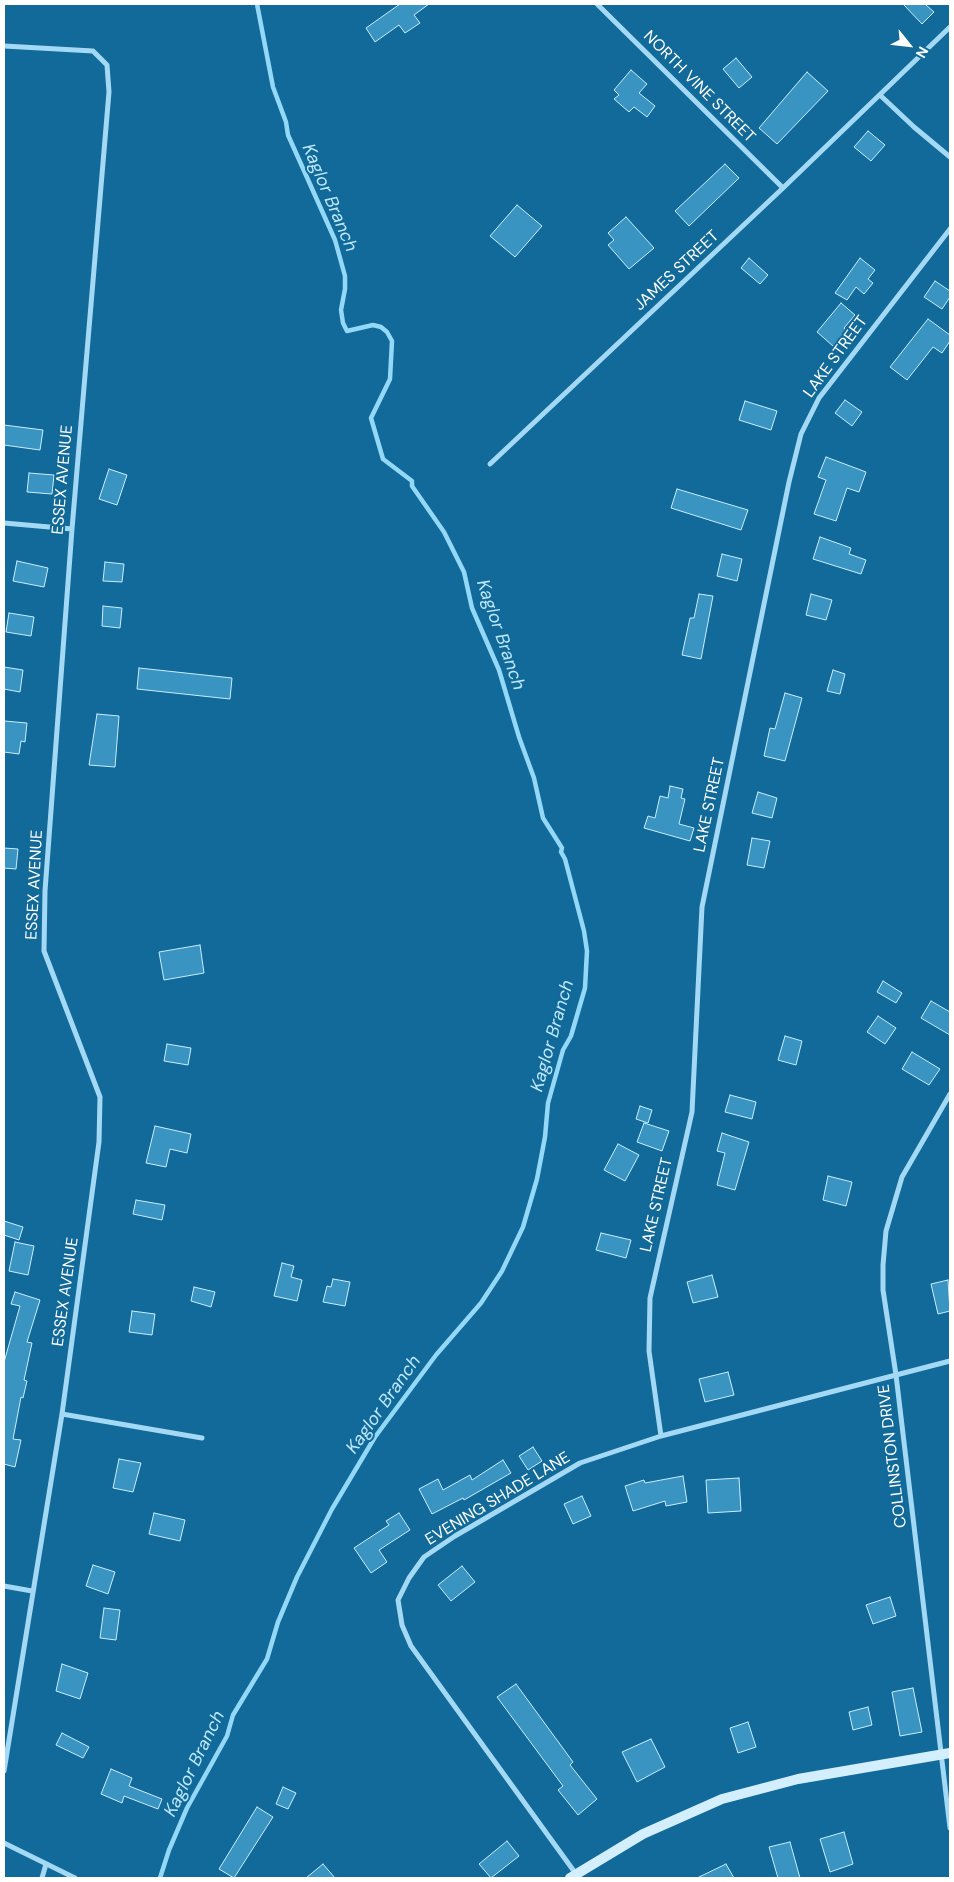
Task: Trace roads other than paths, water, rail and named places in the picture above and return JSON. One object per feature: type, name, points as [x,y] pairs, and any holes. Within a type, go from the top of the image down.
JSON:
[{"type":"street","name":"NORTH VINE STREET","points":[[597,4],[783,188]]},
{"type":"street","name":"JAMES STREET","points":[[490,464],[881,96],[950,27]]},
{"type":"street","name":"ESSEX AVENUE","points":[[4,46],[92,51],[107,65],[109,92],[72,529],[46,881],[44,950],[100,1097],[99,1142],[62,1414],[4,1771]]},
{"type":"street","points":[[881,96],[914,128],[950,157]]},
{"type":"street","name":"LAKE STREET","points":[[661,1436],[650,1351],[650,1298],[692,1112],[702,907],[789,482],[801,434],[819,398],[950,229]]},
{"type":"street","points":[[4,523],[72,529]]},
{"type":"street","name":"COLLINSTON DRIVE","points":[[950,1094],[902,1177],[886,1231],[883,1290],[896,1375],[945,1753],[950,1828]]},
{"type":"street","name":"EVENING SHADE LANE","points":[[573,1876],[411,1646],[402,1625],[398,1600],[409,1578],[424,1557],[455,1536],[580,1463],[661,1436],[950,1361]]},
{"type":"street","points":[[62,1414],[202,1438]]},
{"type":"street","points":[[4,1586],[32,1591]]},
{"type":"street","points":[[573,1876],[642,1834],[722,1799],[798,1779],[945,1753]]},
{"type":"street","points":[[4,1843],[75,1878]]},
{"type":"street","points":[[42,1878],[46,1864]]},
{"type":"waterway","name":"Kaglor Branch","points":[[160,1878],[169,1850],[187,1808],[227,1736],[233,1715],[267,1659],[278,1622],[297,1577],[332,1509],[375,1437],[436,1355],[481,1303],[502,1271],[523,1227],[537,1179],[545,1137],[548,1103],[563,1050],[571,1036],[585,988],[587,951],[584,931],[565,859],[561,852],[562,848],[543,818],[534,778],[519,737],[499,670],[472,608],[464,572],[444,532],[412,486],[412,481],[383,459],[371,418],[390,379],[392,341],[387,332],[381,327],[373,325],[347,331],[343,323],[341,310],[345,289],[345,276],[335,240],[288,135],[286,122],[273,87],[257,4]]}]
